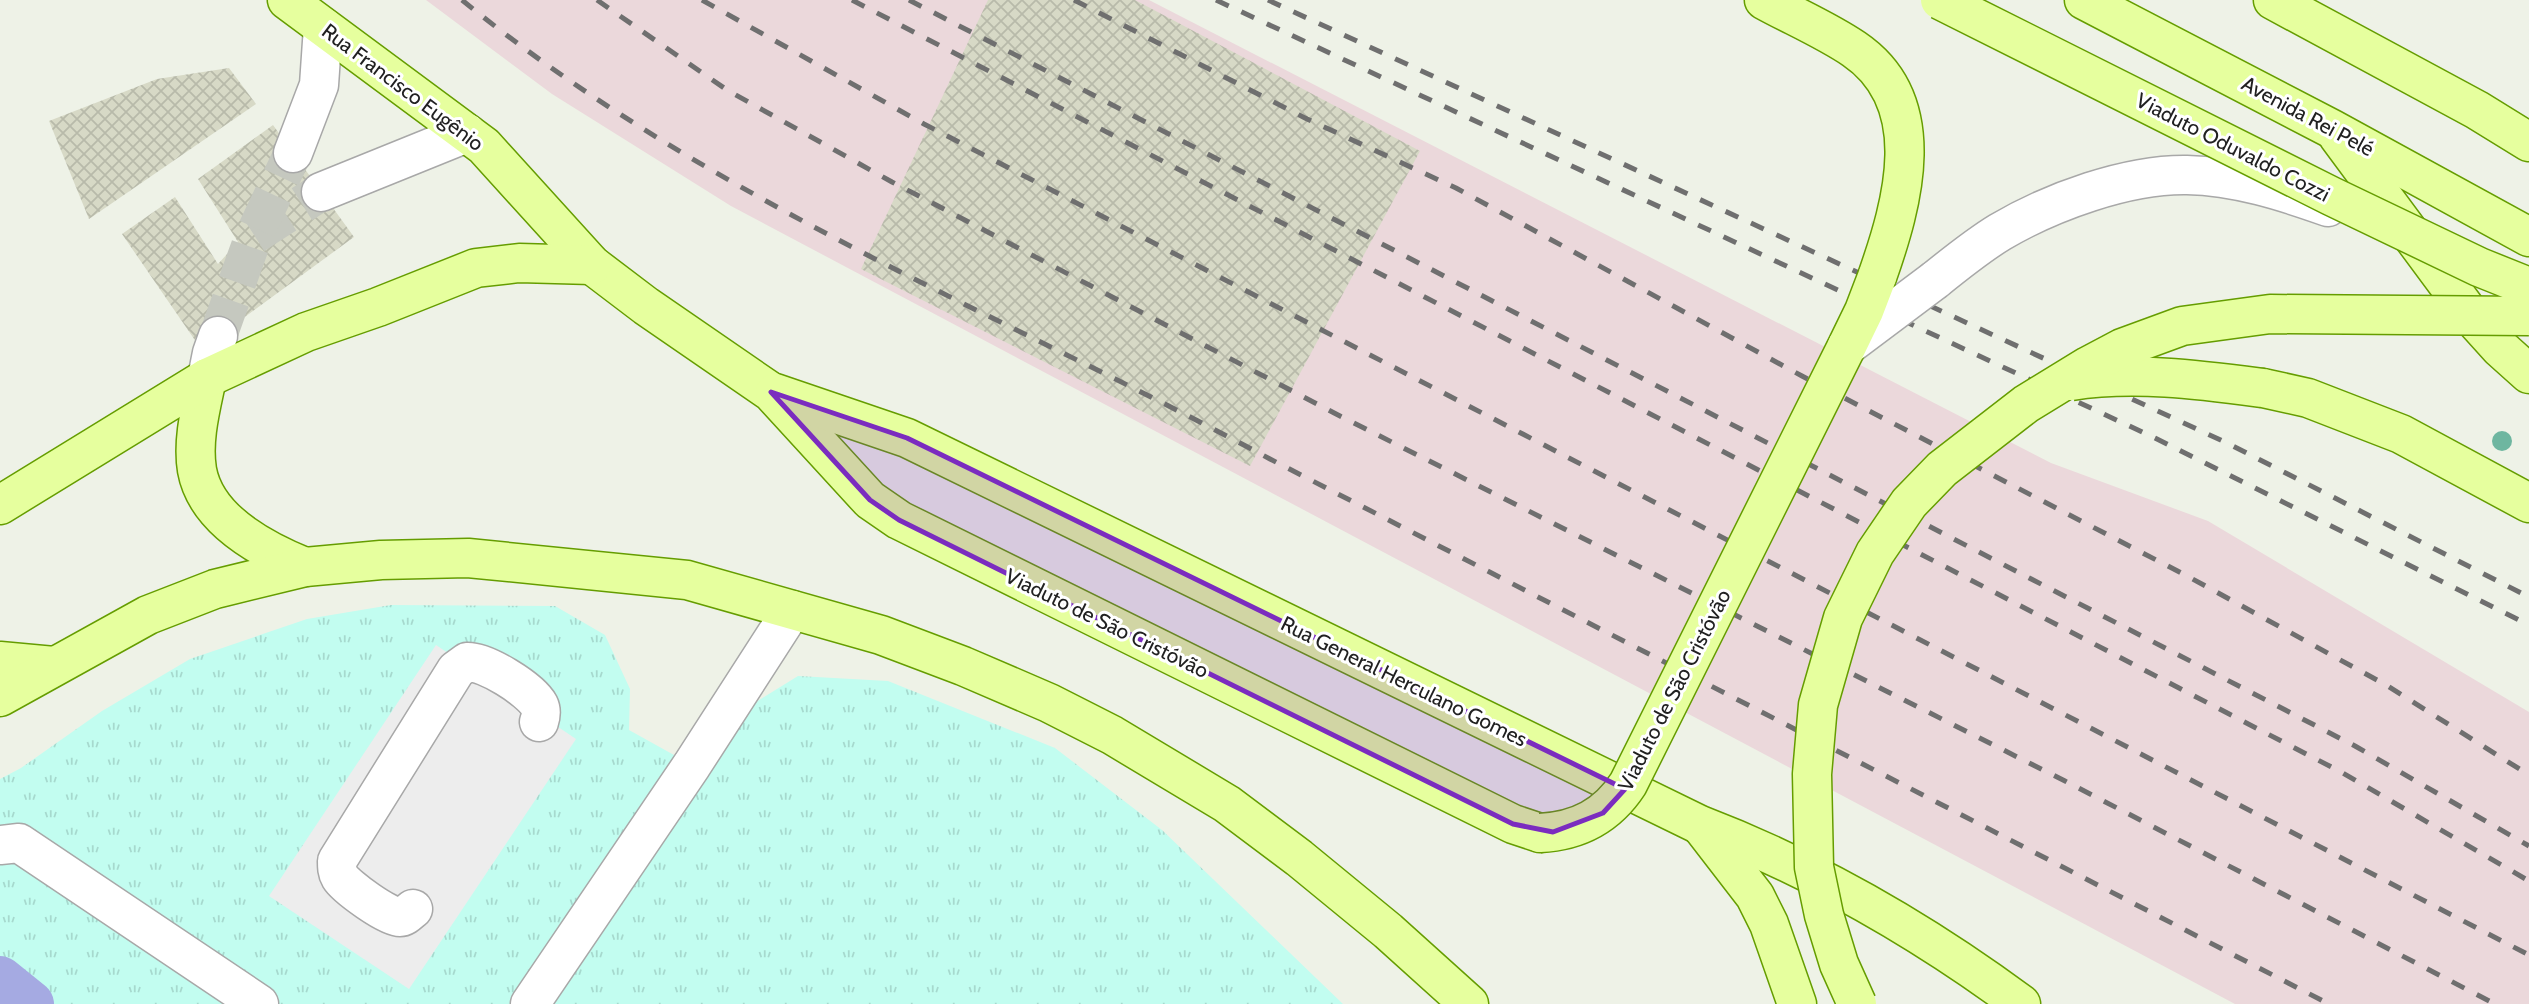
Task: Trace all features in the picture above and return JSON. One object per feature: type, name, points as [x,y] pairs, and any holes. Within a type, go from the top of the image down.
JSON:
[{"type":"main road","name":"Rua Francisco Eugênio","points":[[288,0],[484,146],[592,265],[646,306],[771,392]]},
{"type":"main road","name":"Viaduto de São Cristóvão","points":[[771,392],[885,510],[1513,824],[1540,833],[1566,830],[1586,823],[1617,801],[1628,784],[1847,346],[1877,277],[1901,191],[1904,137],[1895,97],[1877,70],[1855,50],[1764,0]]},
{"type":"main road","name":"Viaduto Oduvaldo Cozzi","points":[[1940,0],[2331,196],[2479,267],[2529,287]]},
{"type":"main road","name":"Avenida Rei Pelé","points":[[2084,0],[2332,129],[2529,237]]},
{"type":"main road","points":[[2273,0],[2477,110],[2529,142]]},
{"type":"main road","points":[[2477,110],[2529,125]]},
{"type":"main road","points":[[2332,129],[2472,317],[2500,348],[2529,374]]},
{"type":"main road","points":[[0,505],[206,378],[306,332],[476,268],[519,263],[592,265]]},
{"type":"main road","points":[[1857,1004],[1839,964],[1824,915],[1814,867],[1812,774],[1818,705],[1843,618],[1875,553],[1909,503],[1942,469],[2026,404],[2059,383],[2122,348],[2182,326],[2220,319],[2301,313],[2529,316]]},
{"type":"main road","points":[[206,378],[196,450],[201,484],[223,516],[238,530],[279,556],[305,568]]},
{"type":"main road","points":[[2059,383],[2090,378],[2188,379],[2263,388],[2308,398],[2402,434],[2529,503]]},
{"type":"main road","name":"Rua General Herculano Gomes","points":[[771,392],[907,438],[1700,825],[1746,843],[1864,902],[1937,945],[2021,1004]]},
{"type":"main road","points":[[0,697],[148,615],[215,589],[305,568],[382,560],[468,558],[687,580],[881,635],[1049,703],[1112,735],[1227,804],[1258,827],[1388,931],[1469,1004]]},
{"type":"main road","points":[[0,661],[54,666]]},
{"type":"main road","points":[[1700,825],[1755,896],[1769,924],[1797,1004]]},
{"type":"street","points":[[293,153],[319,85],[323,27]]},
{"type":"street","points":[[321,192],[467,133]]},
{"type":"street","points":[[1847,346],[1977,247],[2028,217],[2106,187],[2158,176],[2188,175],[2245,182],[2331,208],[2417,244]]},
{"type":"street","points":[[206,378],[218,336]]},
{"type":"street","points":[[530,1004],[793,610]]},
{"type":"street","points":[[413,909],[407,915],[390,915],[340,878],[337,861],[456,670],[467,662],[485,665],[530,694],[539,706],[539,722]]},
{"type":"street","points":[[0,845],[19,843],[259,1004]]},
{"type":"highlighted area","points":[[771,392],[907,438],[1625,789],[1603,813],[1553,832],[1513,824],[899,520],[870,500]]},
{"type":"shaded area","points":[[426,0],[1149,0],[2051,463],[2208,521],[2529,712],[2529,1004],[2235,1004],[731,206],[552,94]]},
{"type":"shaded area","points":[[436,645],[576,739],[409,989],[269,896]]},
{"type":"green space","points":[[391,605],[555,606],[605,635],[630,689],[629,730],[692,765],[743,710],[798,676],[888,681],[1055,748],[1162,830],[1343,1004],[0,1004],[0,779],[21,768],[102,711],[190,659],[307,619]]},
{"type":"building","points":[[988,0],[1135,0],[1420,151],[1250,466],[861,269]]},
{"type":"building","points":[[229,68],[256,104],[89,219],[49,121],[157,79]]},
{"type":"building","points":[[273,125],[354,237],[201,349],[122,234],[175,197],[218,264],[238,242],[198,179]]},
{"type":"waterway","points":[[0,979],[31,1004]]},
{"type":"tunnel","points":[[218,336],[254,235],[293,153]]},
{"type":"tunnel","points":[[254,235],[321,192]]},
{"type":"railway","points":[[462,0],[555,70],[652,134],[752,193],[854,248],[1167,405],[2329,1004]]},
{"type":"railway","points":[[597,0],[727,90],[892,182],[1340,416],[2065,781],[2495,1004]]},
{"type":"railway","points":[[702,0],[924,124],[2529,955]]},
{"type":"railway","points":[[852,0],[2341,772],[2529,881]]},
{"type":"railway","points":[[909,0],[2355,746],[2529,846]]},
{"type":"railway","points":[[1074,0],[1307,119],[1456,188],[1802,376],[2189,577],[2386,685],[2529,775]]},
{"type":"railway","points":[[1216,0],[2155,438],[2529,625]]},
{"type":"railway","points":[[1268,0],[2227,443],[2529,597]]}]
